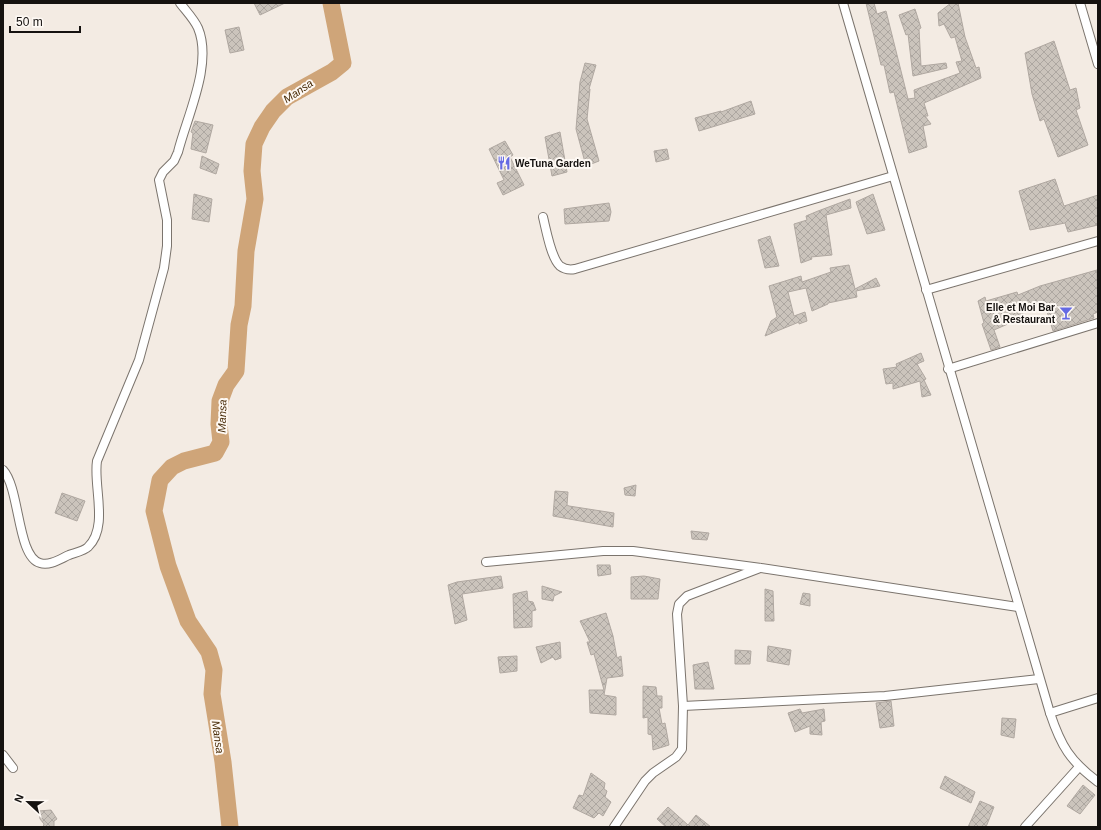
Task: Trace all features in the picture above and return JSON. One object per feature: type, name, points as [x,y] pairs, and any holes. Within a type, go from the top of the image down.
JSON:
[{"type":"street","points":[[3,470],[12,488],[26,546],[32,558],[40,563],[51,563],[88,547],[96,534],[99,518],[95,475],[97,461],[139,360],[164,268],[167,246],[167,220],[159,180],[163,172],[174,161],[178,152],[200,80],[201,40],[198,28],[180,3]]},
{"type":"street","points":[[843,3],[948,370],[1050,713],[1057,732],[1079,767],[1098,782]]},
{"type":"street","points":[[1080,3],[1098,64]]},
{"type":"street","points":[[543,217],[555,257],[560,266],[568,270],[892,176]]},
{"type":"street","points":[[926,290],[1098,240]]},
{"type":"street","points":[[948,370],[1098,323]]},
{"type":"street","points":[[486,562],[603,550],[633,551],[761,568],[1018,607]]},
{"type":"street","points":[[614,827],[645,781],[653,773],[676,757],[682,749],[683,706],[677,614],[680,604],[687,596],[761,568]]},
{"type":"street","points":[[683,706],[885,696],[1039,679]]},
{"type":"street","points":[[1050,713],[1098,698]]},
{"type":"street","points":[[3,755],[13,768]]},
{"type":"street","points":[[1025,827],[1079,767]]},
{"type":"building","points":[[254,3],[285,3],[260,15]]},
{"type":"building","points":[[866,3],[874,3],[877,14],[886,11],[908,99],[915,98],[914,90],[960,73],[956,62],[962,61],[955,37],[951,38],[944,24],[939,26],[938,13],[951,3],[958,3],[965,37],[976,68],[979,67],[981,78],[924,103],[928,116],[925,116],[931,124],[923,126],[927,147],[909,153],[894,92],[890,93],[884,65],[881,65]]},
{"type":"building","points":[[915,9],[921,28],[919,29],[921,66],[946,63],[947,68],[913,76],[908,34],[906,35],[899,15]]},
{"type":"building","points":[[239,27],[244,50],[230,53],[225,30]]},
{"type":"building","points":[[1054,41],[1070,90],[1076,88],[1080,108],[1076,110],[1088,145],[1058,157],[1044,119],[1040,121],[1032,94],[1025,53]]},
{"type":"building","points":[[585,63],[596,65],[589,89],[587,119],[599,161],[586,166],[576,129],[580,82]]},
{"type":"building","points":[[751,101],[755,114],[699,131],[695,118],[721,112]]},
{"type":"building","points":[[195,121],[213,125],[206,153],[191,149],[193,133],[191,132]]},
{"type":"building","points":[[560,132],[567,172],[552,176],[545,137]]},
{"type":"building","points":[[505,141],[513,155],[510,157],[524,185],[503,195],[497,183],[504,180],[489,149]]},
{"type":"building","points":[[667,149],[669,159],[656,162],[654,151]]},
{"type":"building","points":[[202,156],[219,164],[216,174],[200,168]]},
{"type":"building","points":[[1055,179],[1064,206],[1098,195],[1098,225],[1068,232],[1065,223],[1030,230],[1019,191]]},
{"type":"building","points":[[194,194],[212,199],[209,222],[192,219]]},
{"type":"building","points":[[873,194],[885,230],[867,234],[856,202]]},
{"type":"building","points":[[850,199],[851,208],[826,215],[832,255],[811,257],[812,259],[801,263],[794,224],[807,220],[806,216]]},
{"type":"building","points":[[609,203],[611,212],[609,221],[565,224],[564,209]]},
{"type":"building","points":[[770,236],[779,266],[765,268],[758,240]]},
{"type":"building","points":[[849,265],[855,289],[876,278],[880,286],[856,291],[857,297],[828,303],[812,311],[806,288],[788,292],[794,316],[805,312],[807,321],[799,324],[799,322],[765,336],[771,321],[777,317],[769,286],[801,276],[802,282],[831,272],[830,268]]},
{"type":"building","points":[[1097,270],[1098,312],[1093,314],[1094,318],[1053,331],[1045,305],[1022,311],[1024,317],[994,330],[1000,347],[991,350],[982,324],[984,323],[978,301],[985,297],[986,301],[1017,292],[1018,295],[1040,286]]},
{"type":"building","points":[[921,353],[924,361],[917,364],[926,379],[924,380],[931,395],[922,397],[920,381],[893,389],[893,383],[886,384],[883,369],[897,367],[896,364]]},
{"type":"building","points":[[636,485],[635,496],[625,495],[624,488]]},
{"type":"building","points":[[555,491],[568,492],[567,505],[569,506],[614,513],[613,527],[553,516]]},
{"type":"building","points":[[62,493],[85,501],[77,521],[55,513]]},
{"type":"building","points":[[691,531],[709,533],[707,540],[692,539]]},
{"type":"building","points":[[597,565],[610,565],[611,574],[598,576]]},
{"type":"building","points":[[501,576],[503,588],[462,594],[467,620],[455,624],[448,585],[457,582]]},
{"type":"building","points":[[644,576],[660,579],[658,599],[631,599],[631,577]]},
{"type":"building","points":[[542,586],[562,592],[554,596],[553,601],[542,599]]},
{"type":"building","points":[[765,589],[773,591],[774,621],[765,621]]},
{"type":"building","points":[[527,591],[528,601],[533,602],[536,610],[532,611],[532,627],[514,628],[513,594]]},
{"type":"building","points":[[803,593],[810,594],[810,606],[800,604]]},
{"type":"building","points":[[606,613],[613,636],[617,658],[621,656],[623,676],[607,678],[604,695],[616,697],[616,715],[590,713],[589,690],[604,690],[594,654],[591,655],[587,642],[590,642],[580,621]]},
{"type":"building","points":[[560,642],[561,658],[555,660],[553,657],[541,663],[536,647]]},
{"type":"building","points":[[768,646],[791,650],[789,665],[767,661]]},
{"type":"building","points":[[735,650],[751,651],[750,664],[735,664]]},
{"type":"building","points":[[517,656],[517,671],[500,673],[498,657]]},
{"type":"building","points":[[708,662],[714,689],[695,689],[693,665]]},
{"type":"building","points":[[643,686],[656,687],[657,696],[662,696],[662,708],[659,708],[662,724],[665,723],[669,745],[653,750],[652,735],[648,734],[648,717],[643,718]]},
{"type":"building","points":[[891,701],[894,726],[880,728],[876,703]]},
{"type":"building","points":[[800,709],[802,713],[824,709],[825,721],[821,722],[822,735],[810,734],[810,726],[795,732],[788,713]]},
{"type":"building","points":[[1002,718],[1016,719],[1014,738],[1001,735]]},
{"type":"building","points":[[591,773],[605,783],[604,789],[607,791],[605,797],[611,802],[603,816],[599,813],[594,818],[573,808],[579,795],[583,796]]},
{"type":"building","points":[[945,776],[975,792],[971,803],[940,788]]},
{"type":"building","points":[[1083,785],[1095,795],[1080,814],[1067,806]]},
{"type":"building","points":[[980,801],[994,807],[986,827],[968,827]]},
{"type":"building","points":[[668,807],[688,825],[696,815],[711,827],[666,827],[657,819]]},
{"type":"building","points":[[51,810],[57,819],[54,821],[54,827],[43,827],[44,824],[40,819],[39,811]]},
{"type":"waterway","name":"Mansa","points":[[230,827],[223,762],[212,694],[214,670],[209,652],[188,621],[168,566],[154,511],[160,480],[172,467],[184,461],[215,453],[221,442],[219,424],[220,401],[226,385],[236,371],[239,325],[243,306],[246,251],[255,199],[252,171],[254,144],[262,127],[273,111],[287,97],[332,72],[343,63],[331,3]]},
{"type":"place","name":"WeTuna Garden","points":[[504,163]]},
{"type":"place","name":"Elle et Moi Bar & Restaurant","points":[[1066,313]]}]
